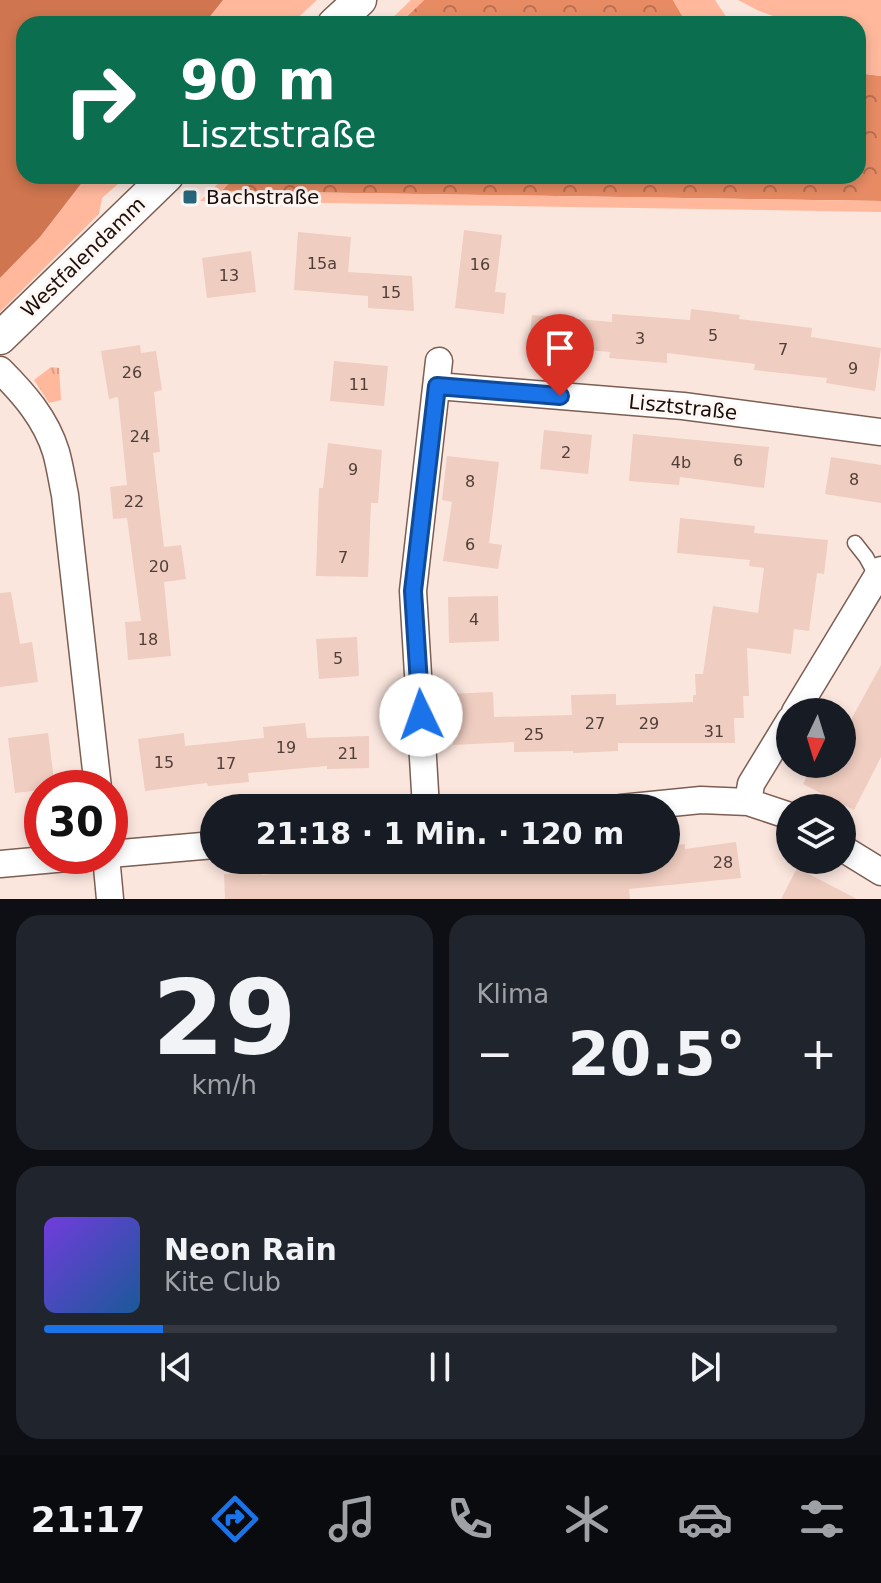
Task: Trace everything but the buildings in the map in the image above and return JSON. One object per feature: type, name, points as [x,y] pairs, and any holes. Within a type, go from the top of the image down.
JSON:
[{"type":"street","points":[[343,16],[360,0]]},
{"type":"street","name":"Westfalendamm","points":[[0,338],[159,184]]},
{"type":"street","points":[[0,370],[29,401],[44,424],[55,450],[65,495],[96,770]]},
{"type":"street","name":"Lisztstraße","points":[[425,794],[413,591],[438,374],[881,432]]},
{"type":"street","points":[[803,698],[879,573]]},
{"type":"street","points":[[748,802],[751,784],[776,743]]},
{"type":"street","points":[[680,802],[748,802],[776,811]]},
{"type":"street","points":[[128,853],[200,846]]},
{"type":"street","points":[[856,857],[881,872]]},
{"type":"street","points":[[0,864],[24,862]]},
{"type":"street","points":[[109,874],[110,899]]},
{"type":"lane","points":[[855,543],[879,573]]},
{"type":"green space","points":[[223,0],[317,0],[300,16],[210,16]]},
{"type":"green space","points":[[411,0],[424,0],[407,16],[394,16]]},
{"type":"green space","points":[[424,0],[673,0],[682,16],[407,16]]},
{"type":"green space","points":[[673,0],[715,0],[726,16],[682,16]]},
{"type":"green space","points":[[738,0],[881,0],[881,76],[866,74],[866,16],[773,16]]},
{"type":"green space","points":[[866,74],[881,76],[881,201],[220,191],[227,184],[866,184]]},
{"type":"green space","points":[[81,184],[118,184],[102,198],[99,214],[0,312],[0,278],[40,237]]},
{"type":"green space","points":[[218,184],[229,184],[222,191],[881,201],[881,212],[200,201]]},
{"type":"green space","points":[[51,367],[59,368],[61,400],[49,403],[34,380]]},
{"type":"shaded area","points":[[0,0],[223,0],[210,16],[16,16],[16,184],[81,184],[40,237],[0,278]]},
{"type":"place","name":"Bachstraße","points":[[190,197]]},
{"type":"route","points":[[421,715],[413,591],[437,386],[560,396]]}]
